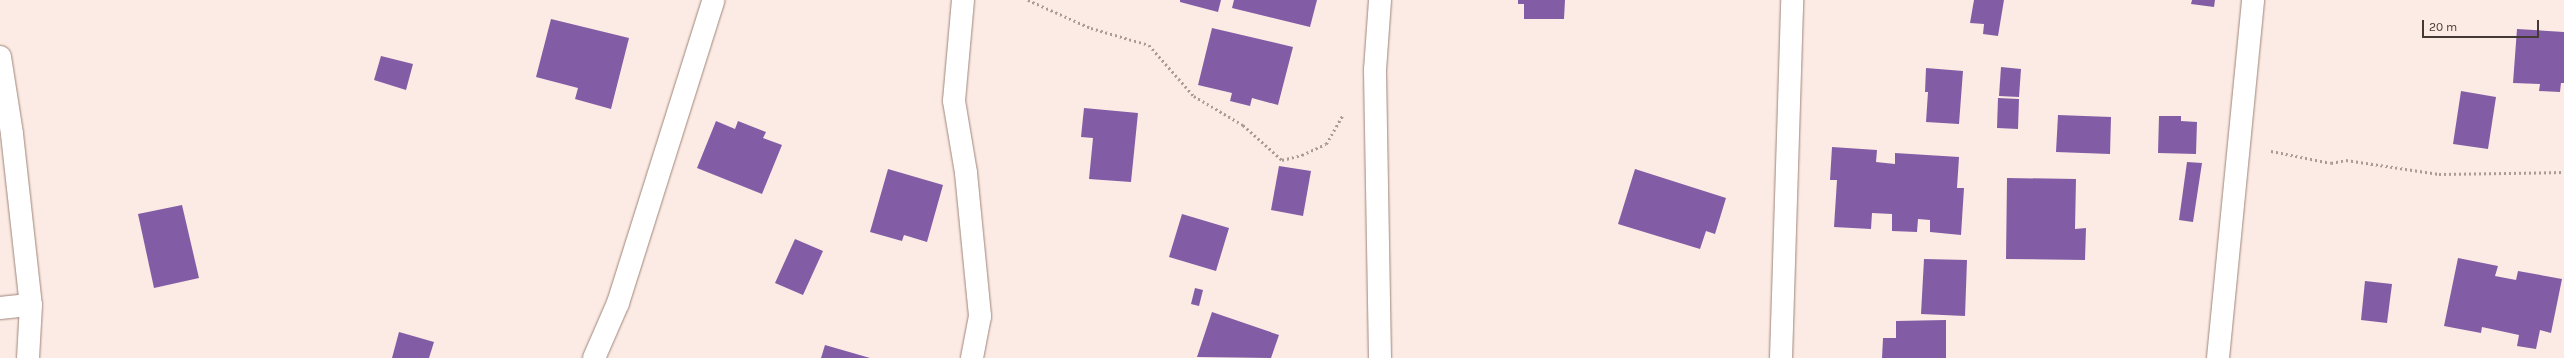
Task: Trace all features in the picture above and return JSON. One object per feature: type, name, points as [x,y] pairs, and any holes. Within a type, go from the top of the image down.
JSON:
[{"type":"street","points":[[963,0],[954,101],[966,173],[980,316],[972,358]]},
{"type":"street","points":[[1380,0],[1375,70],[1380,358]]},
{"type":"street","points":[[1781,358],[1792,0]]},
{"type":"street","points":[[2218,358],[2253,0]]},
{"type":"street","points":[[594,358],[618,303],[713,1]]},
{"type":"street","points":[[0,57],[12,134],[31,305],[28,358]]},
{"type":"street","points":[[0,308],[31,305]]},
{"type":"path","points":[[1028,0],[1091,28],[1149,45],[1194,96],[1243,125],[1282,160],[1302,155],[1326,144],[1346,110]]},
{"type":"path","points":[[2239,146],[2311,157],[2331,162],[2346,160],[2438,174],[2564,172]]},
{"type":"building","points":[[1180,0],[1221,0],[1218,12],[1180,2]]},
{"type":"building","points":[[1234,0],[1317,0],[1310,27],[1232,8]]},
{"type":"building","points":[[1518,0],[1565,0],[1564,19],[1524,19],[1524,4],[1518,4]]},
{"type":"building","points":[[1974,0],[2004,0],[1998,36],[1983,34],[1984,24],[1970,23]]},
{"type":"building","points":[[2192,0],[2215,0],[2214,7],[2191,4]]},
{"type":"building","points":[[551,19],[629,38],[611,109],[575,99],[578,88],[536,77]]},
{"type":"building","points":[[1212,28],[1293,47],[1278,105],[1252,98],[1250,106],[1230,101],[1232,93],[1198,85]]},
{"type":"building","points":[[2517,29],[2564,32],[2564,83],[2561,83],[2560,92],[2539,91],[2540,84],[2513,83]]},
{"type":"building","points":[[381,56],[413,64],[406,90],[374,80]]},
{"type":"building","points":[[2001,67],[2021,69],[2019,97],[1999,96]]},
{"type":"building","points":[[1926,68],[1963,71],[1959,124],[1926,122],[1928,92],[1925,92]]},
{"type":"building","points":[[2461,91],[2496,97],[2488,149],[2453,144]]},
{"type":"building","points":[[1998,98],[2019,99],[2018,129],[1997,128]]},
{"type":"building","points":[[1084,108],[1138,113],[1131,182],[1089,179],[1093,138],[1081,137]]},
{"type":"building","points":[[2058,115],[2111,117],[2110,154],[2056,152]]},
{"type":"building","points":[[2159,116],[2181,116],[2181,121],[2197,122],[2196,154],[2158,153]]},
{"type":"building","points":[[716,121],[735,129],[738,121],[766,132],[763,138],[782,145],[762,194],[697,168]]},
{"type":"building","points":[[1832,147],[1877,150],[1876,162],[1895,164],[1895,153],[1959,157],[1957,188],[1964,188],[1961,235],[1930,232],[1930,220],[1918,219],[1917,232],[1892,231],[1892,214],[1872,213],[1871,229],[1834,227],[1837,180],[1830,180]]},
{"type":"building","points":[[2187,162],[2202,163],[2193,222],[2179,220]]},
{"type":"building","points":[[1279,166],[1311,171],[1303,216],[1271,210]]},
{"type":"building","points":[[888,169],[943,185],[927,242],[904,235],[902,241],[870,232]]},
{"type":"building","points":[[1635,169],[1726,198],[1715,234],[1706,231],[1700,249],[1618,224]]},
{"type":"building","points":[[2007,178],[2076,179],[2075,229],[2086,228],[2085,260],[2006,259]]},
{"type":"building","points":[[182,205],[199,278],[154,288],[138,214]]},
{"type":"building","points":[[1182,214],[1229,228],[1216,271],[1169,257]]},
{"type":"building","points":[[795,239],[823,251],[803,295],[775,283]]},
{"type":"building","points":[[2458,258],[2498,266],[2495,276],[2516,280],[2518,271],[2562,279],[2551,333],[2540,330],[2536,349],[2517,346],[2519,335],[2482,327],[2481,333],[2444,326]]},
{"type":"building","points":[[1924,259],[1967,260],[1965,316],[1921,314]]},
{"type":"building","points":[[2365,281],[2392,284],[2387,323],[2361,320]]},
{"type":"building","points":[[1195,288],[1203,290],[1199,306],[1191,304]]},
{"type":"building","points":[[1212,312],[1279,335],[1271,358],[1197,357]]},
{"type":"building","points":[[1946,320],[1946,358],[1882,358],[1883,338],[1896,338],[1896,321]]},
{"type":"building","points":[[399,332],[434,342],[429,358],[392,358]]},
{"type":"building","points":[[825,345],[870,358],[821,358]]}]
